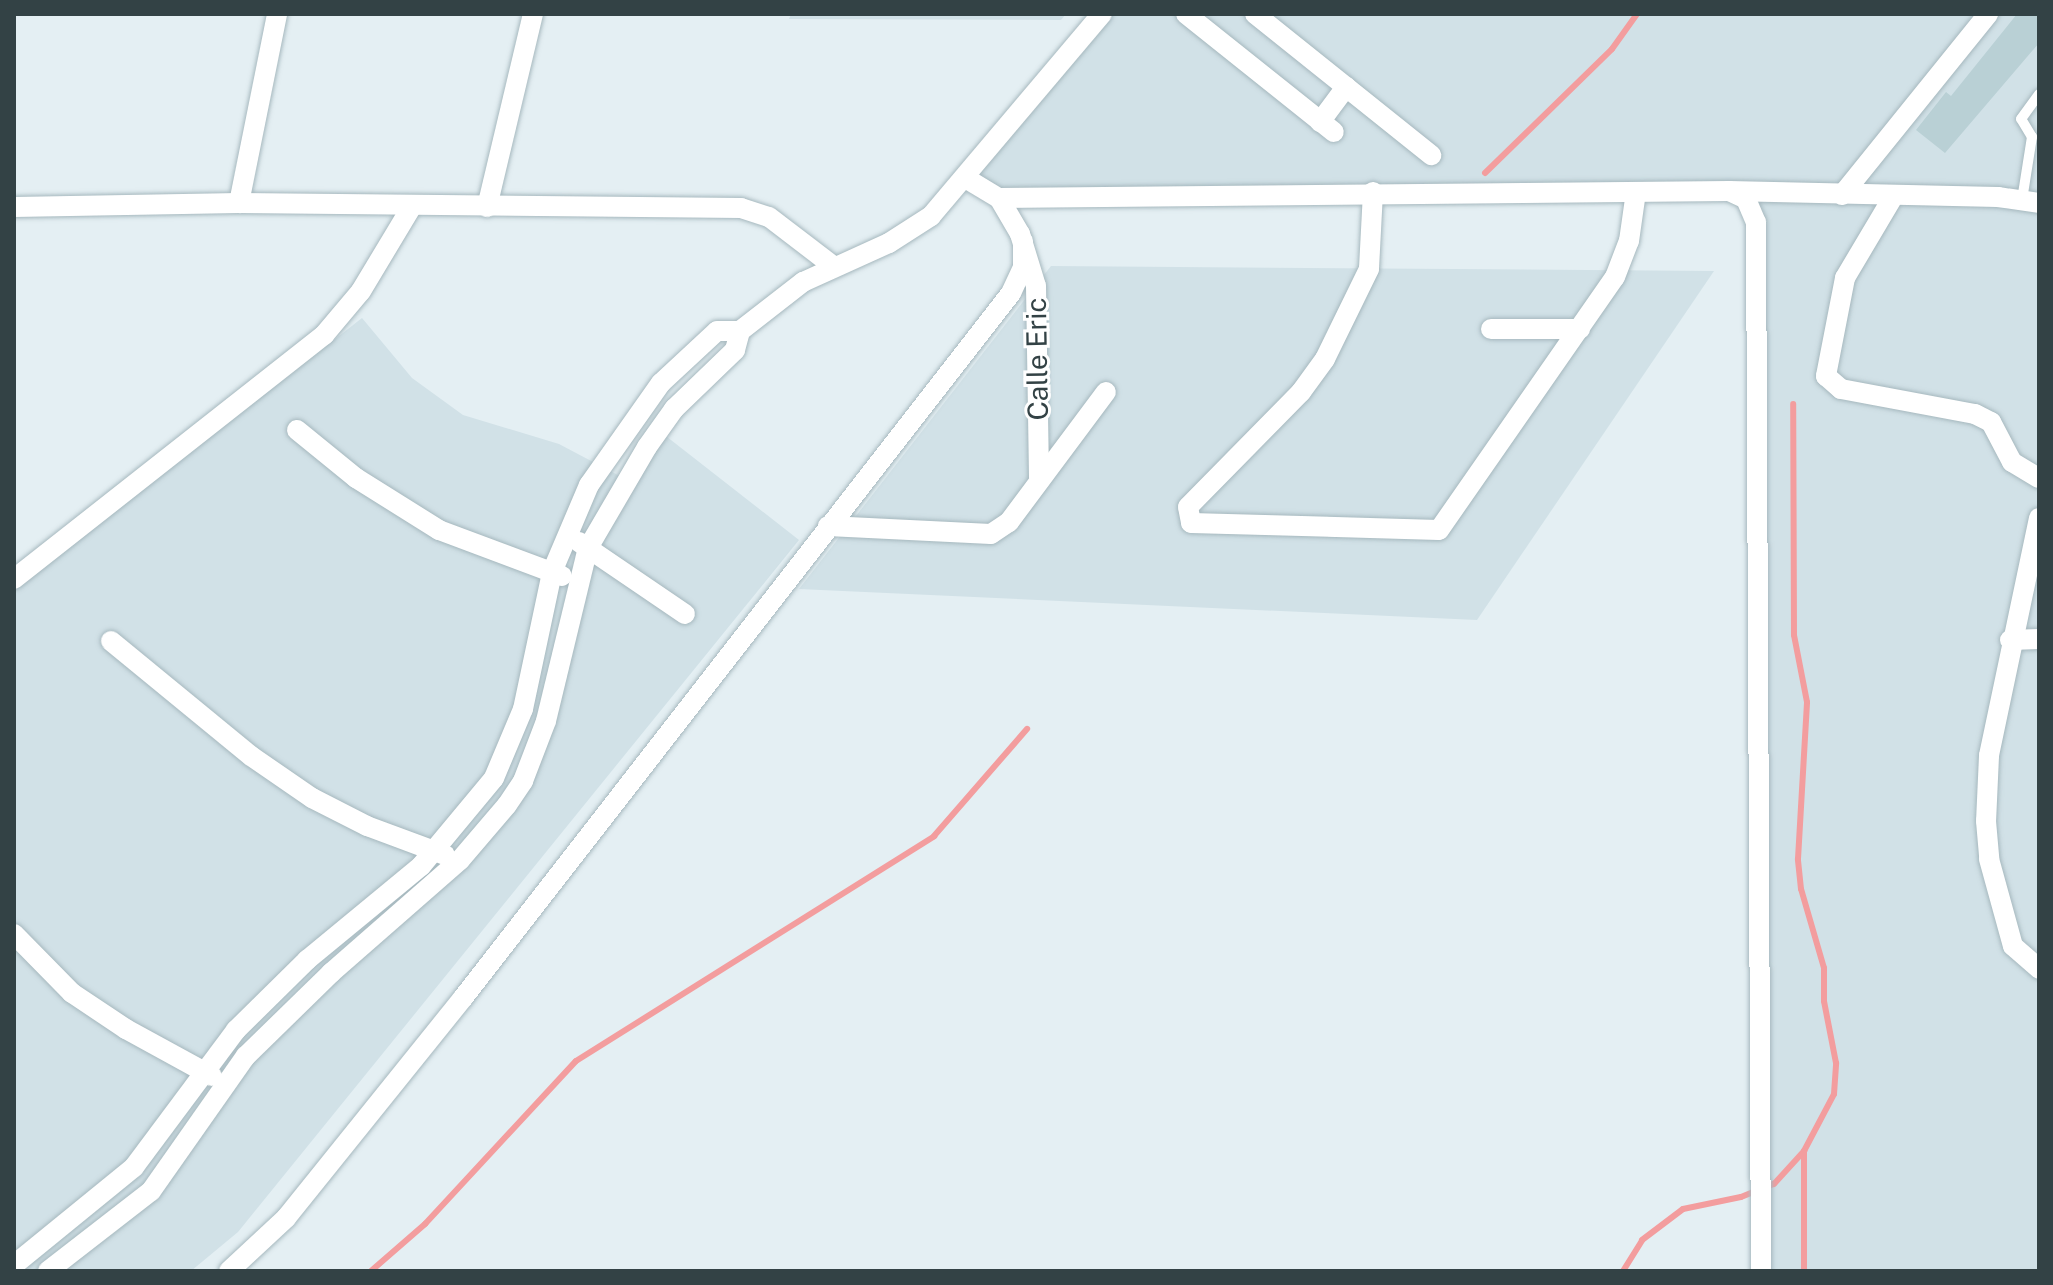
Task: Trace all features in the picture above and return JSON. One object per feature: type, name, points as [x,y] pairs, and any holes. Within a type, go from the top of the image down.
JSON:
[{"type":"street","points":[[239,203],[277,14]]},
{"type":"street","points":[[487,207],[533,14]]},
{"type":"street","points":[[48,1271],[151,1191],[226,1084],[289,1011],[460,860],[507,805],[528,767],[546,721],[577,581],[588,548],[647,447],[674,409],[735,350],[740,331],[775,299],[833,266],[905,234],[967,179],[1102,14]]},
{"type":"street","points":[[1186,14],[1327,127],[1346,87]]},
{"type":"street","points":[[1255,14],[1431,155]]},
{"type":"street","points":[[1842,195],[1988,14]]},
{"type":"street","points":[[967,179],[999,198],[1373,192],[1729,191],[2031,202]]},
{"type":"street","points":[[1729,191],[1746,199],[1756,222],[1761,1271]]},
{"type":"street","points":[[1373,192],[1369,269],[1325,359],[1289,406],[1188,507],[1191,523],[1439,530],[1580,329],[1624,260],[1636,192]]},
{"type":"street","points":[[1893,197],[1845,278],[1826,376],[1841,389],[1983,418],[1997,431],[2012,462],[2039,478]]},
{"type":"street","name":"Calle Eric","points":[[999,198],[1023,241],[1038,300],[1039,481]]},
{"type":"street","points":[[14,207],[239,203],[749,209],[769,217],[833,266]]},
{"type":"street","points":[[14,579],[324,335],[361,291],[412,206]]},
{"type":"street","points":[[229,1271],[286,1218],[453,1010],[1011,293],[1023,267],[1023,241]]},
{"type":"street","points":[[1491,329],[1580,329]]},
{"type":"street","points":[[14,1265],[134,1167],[202,1071],[280,985],[434,851],[494,778],[523,709],[552,572],[565,534],[589,485],[661,383],[717,331],[740,331]]},
{"type":"street","points":[[828,526],[979,537],[1002,528],[1106,392]]},
{"type":"street","points":[[297,430],[356,478],[426,522],[577,581]]},
{"type":"street","points":[[2039,518],[2010,640],[1989,756],[1989,859],[2013,946],[2039,969]]},
{"type":"street","points":[[565,534],[685,614]]},
{"type":"street","points":[[2010,640],[2039,639]]},
{"type":"street","points":[[111,641],[251,756],[312,798],[460,860]]},
{"type":"street","points":[[14,934],[72,993],[226,1084]]},
{"type":"lane","points":[[2031,202],[2036,137],[2021,119],[2039,94]]},
{"type":"shaded area","points":[[791,14],[1066,14],[1061,20],[789,19]]},
{"type":"shaded area","points":[[1102,14],[2039,14],[2039,1271],[1761,1271],[1746,199],[999,198],[967,179]]},
{"type":"shaded area","points":[[1051,266],[1714,271],[1477,620],[799,589]]},
{"type":"shaded area","points":[[362,318],[412,378],[463,415],[559,444],[629,481],[662,433],[799,540],[238,1232],[191,1271],[14,1271],[14,591]]},
{"type":"building","points":[[2017,14],[2039,14],[2039,43],[1945,153],[1916,130],[1946,92],[1951,96]]},
{"type":"waterway","points":[[1485,173],[1612,49],[1637,14]]},
{"type":"waterway","points":[[1623,1271],[1642,1240],[1683,1209],[1741,1197],[1774,1184],[1804,1151],[1834,1094],[1836,1063],[1824,1001],[1824,968],[1801,889],[1798,859],[1807,702],[1794,635],[1793,404]]},
{"type":"waterway","points":[[371,1271],[425,1224],[576,1061],[934,836],[1027,729]]},
{"type":"waterway","points":[[1804,1151],[1804,1271]]}]
